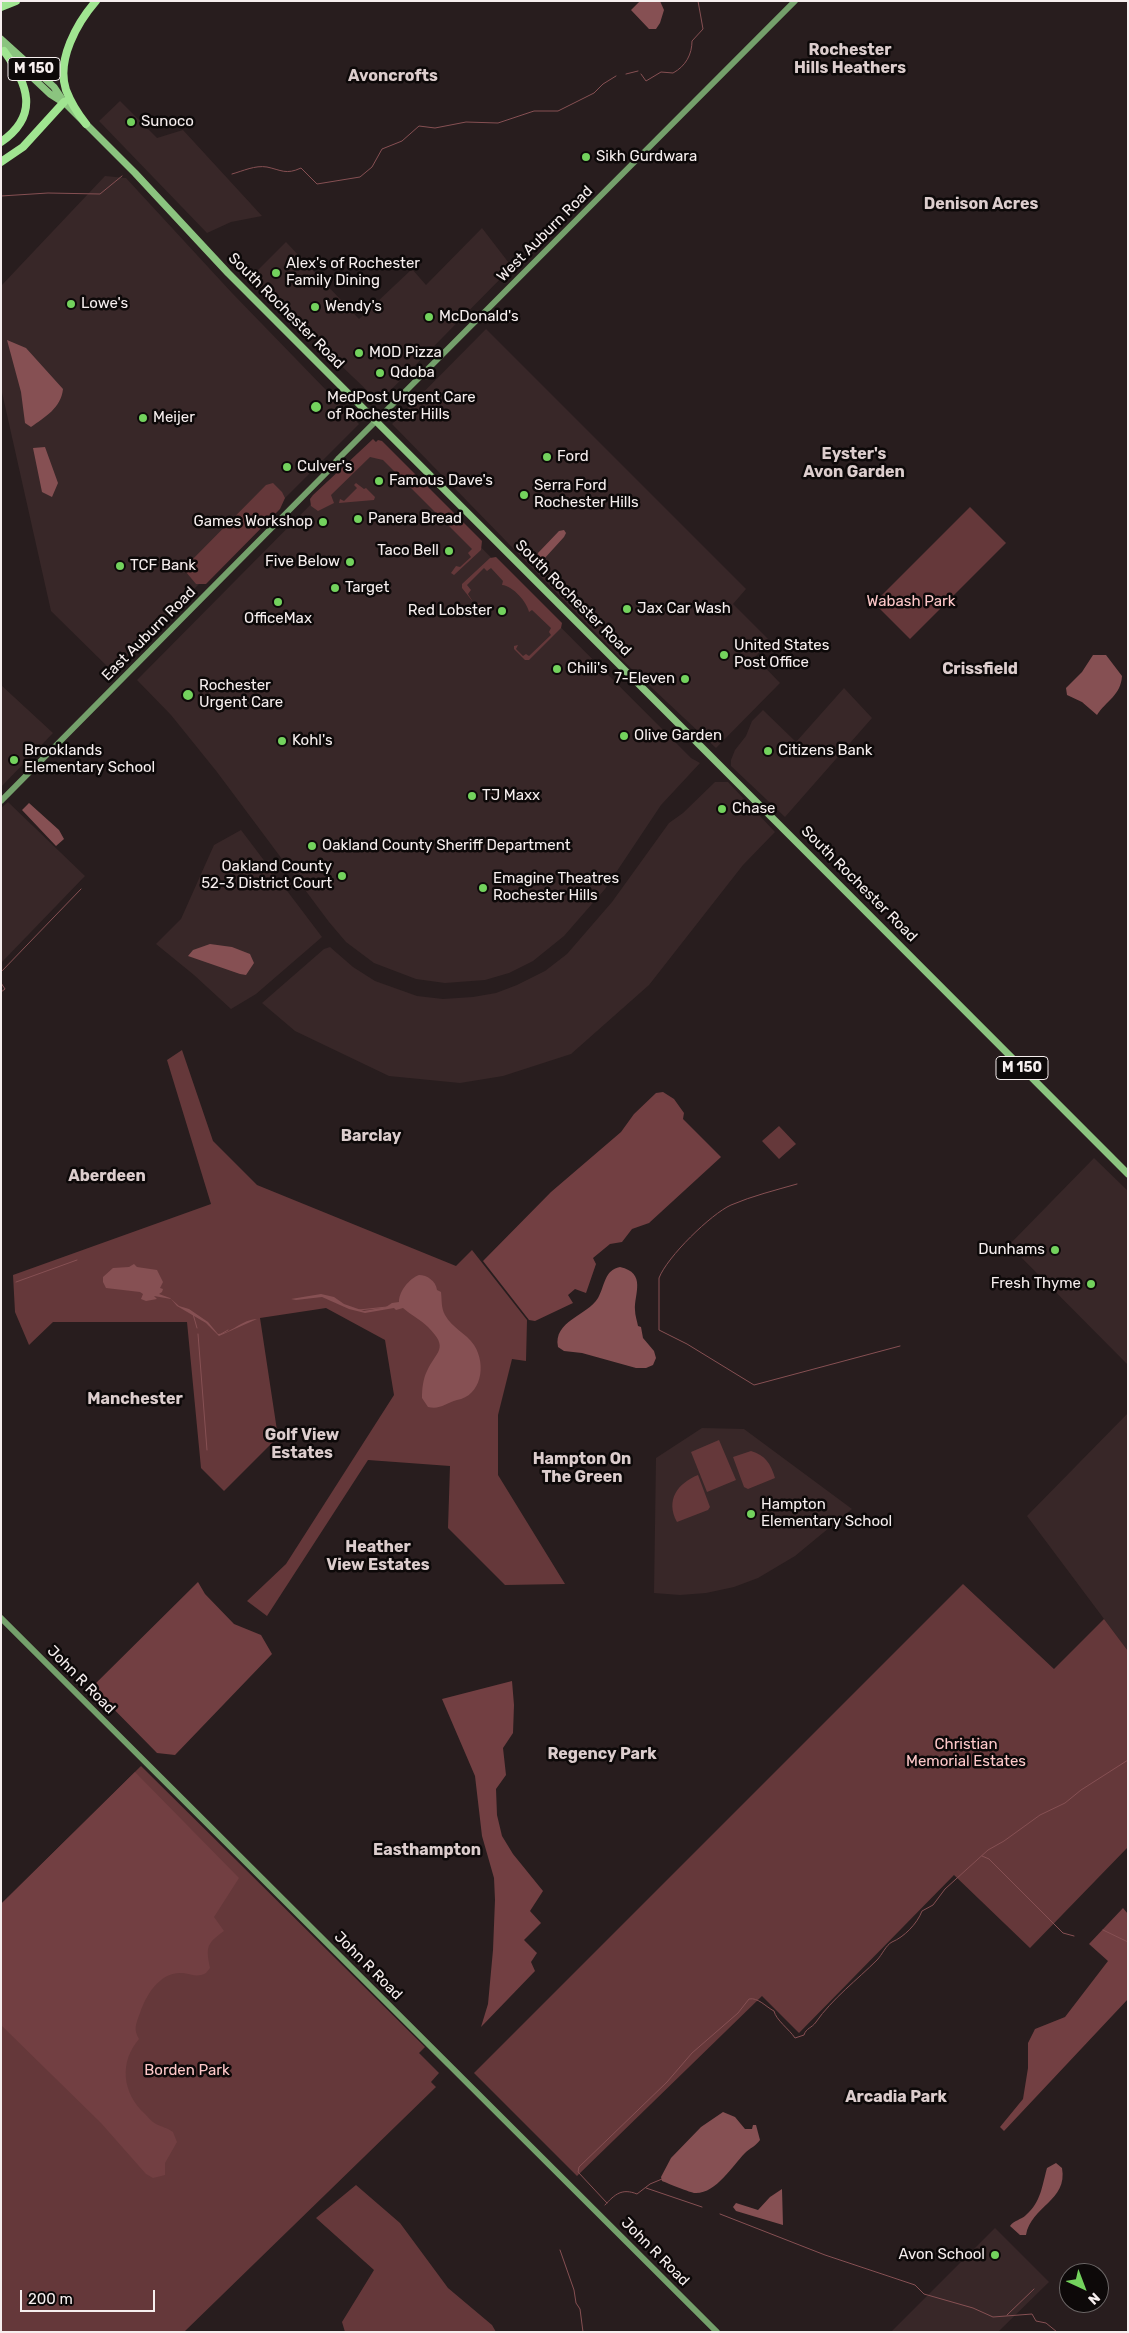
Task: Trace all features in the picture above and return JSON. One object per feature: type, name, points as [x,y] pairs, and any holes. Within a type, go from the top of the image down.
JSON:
[{"type":"highway","points":[[1,7],[16,1]]},
{"type":"highway","points":[[86,124],[72,102],[64,78],[66,57],[73,36],[82,18],[96,1]]},
{"type":"highway","points":[[1,142],[16,130],[22,120],[27,100],[22,79],[3,50]]},
{"type":"highway","points":[[1,162],[23,147],[64,102]]},
{"type":"main road","name":"West Auburn Road","points":[[377,421],[795,1]]},
{"type":"main road","name":"South Rochester Road","points":[[1,38],[54,87],[64,102],[209,254],[1128,1174]]},
{"type":"main road","name":"South Rochester Road","points":[[3,50],[50,94],[64,102]]},
{"type":"main road","name":"East Auburn Road","points":[[1,801],[377,421]]},
{"type":"main road","name":"John R Road","points":[[1,1618],[717,2332]]},
{"type":"shaded area","points":[[640,1],[660,1],[664,10],[656,29],[649,29],[631,10]]},
{"type":"shaded area","points":[[120,101],[157,138],[183,130],[262,216],[231,222],[207,233],[99,121]]},
{"type":"shaded area","points":[[105,176],[126,178],[232,293],[359,424],[112,671],[51,611],[1,388],[1,286]]},
{"type":"shaded area","points":[[482,228],[512,267],[379,402],[250,278],[286,242],[359,319],[412,269],[426,285]]},
{"type":"shaded area","points":[[486,329],[746,589],[733,604],[770,641],[755,657],[780,683],[716,748],[620,658],[392,424]]},
{"type":"shaded area","points":[[7,340],[26,348],[63,389],[62,396],[56,407],[31,427],[25,423],[21,392]]},
{"type":"shaded area","points":[[377,443],[691,758],[700,763],[661,805],[605,889],[564,936],[533,961],[509,973],[485,980],[445,983],[416,979],[374,963],[346,942],[217,772],[171,715],[137,680],[327,488]]},
{"type":"shaded area","points":[[45,447],[58,483],[52,497],[42,492],[33,448]]},
{"type":"shaded area","points":[[564,530],[566,533],[564,537],[544,559],[539,559],[538,553],[559,531]]},
{"type":"shaded area","points":[[1093,655],[1106,655],[1122,676],[1116,693],[1097,715],[1082,702],[1067,695],[1066,688],[1082,672]]},
{"type":"shaded area","name":"Brooklands Elementary School","points":[[1,685],[53,733],[1,787]]},
{"type":"shaded area","points":[[844,688],[872,718],[785,817],[731,766],[735,750],[746,736],[752,721],[763,710],[796,742]]},
{"type":"shaded area","points":[[715,782],[728,782],[775,832],[743,865],[649,985],[571,1054],[503,1076],[460,1083],[389,1076],[295,1031],[262,1003],[324,949],[330,947],[353,967],[375,981],[417,996],[443,999],[473,997],[496,993],[517,985],[545,971],[567,954],[612,902],[669,823],[683,813]]},
{"type":"shaded area","points":[[8,802],[85,876],[1,963],[1,808]]},
{"type":"shaded area","points":[[29,803],[59,830],[64,839],[56,846],[22,810]]},
{"type":"shaded area","points":[[241,830],[322,937],[256,994],[231,1009],[156,944],[181,919],[214,845]]},
{"type":"shaded area","points":[[210,944],[232,947],[250,954],[254,963],[246,975],[188,956],[193,950]]},
{"type":"shaded area","points":[[663,1092],[674,1099],[684,1113],[683,1119],[721,1157],[649,1223],[632,1229],[622,1242],[610,1244],[593,1258],[596,1264],[586,1293],[575,1289],[568,1295],[573,1303],[535,1321],[529,1320],[483,1261],[551,1192],[621,1132],[634,1114],[656,1093]]},
{"type":"shaded area","points":[[1094,1158],[1128,1191],[1128,1365],[1009,1245]]},
{"type":"shaded area","points":[[134,1264],[137,1267],[157,1270],[163,1282],[160,1288],[163,1289],[162,1292],[159,1294],[170,1298],[179,1306],[189,1309],[208,1322],[218,1334],[227,1332],[247,1321],[257,1319],[219,1336],[206,1323],[177,1306],[171,1299],[154,1296],[157,1299],[146,1301],[141,1299],[143,1294],[140,1292],[106,1288],[103,1277],[113,1268],[129,1267]]},
{"type":"shaded area","points":[[620,1267],[634,1274],[636,1279],[635,1310],[638,1326],[641,1327],[643,1338],[654,1351],[656,1358],[653,1365],[646,1368],[636,1368],[582,1353],[564,1351],[558,1347],[558,1338],[561,1331],[593,1304],[598,1298],[608,1275],[611,1271]]},
{"type":"shaded area","points":[[419,1275],[431,1279],[437,1290],[441,1292],[442,1307],[445,1315],[474,1345],[480,1361],[481,1370],[479,1378],[472,1393],[436,1408],[428,1407],[422,1398],[422,1391],[426,1374],[440,1345],[435,1334],[422,1322],[403,1308],[365,1313],[349,1309],[322,1297],[291,1299],[321,1294],[334,1297],[344,1304],[364,1311],[386,1307],[392,1303],[399,1302],[405,1286]]},
{"type":"shaded area","points":[[1128,1413],[1128,1651],[1027,1516]]},
{"type":"shaded area","name":"Hampton Elementary School","points":[[702,1428],[744,1429],[852,1509],[795,1556],[758,1578],[734,1587],[706,1593],[680,1595],[654,1593],[656,1458]]},
{"type":"shaded area","points":[[198,1582],[205,1594],[234,1624],[261,1635],[272,1654],[175,1755],[157,1753],[92,1687]]},
{"type":"shaded area","points":[[512,1681],[514,1705],[513,1733],[503,1748],[506,1775],[496,1789],[497,1815],[502,1836],[513,1854],[543,1891],[530,1911],[541,1923],[524,1940],[537,1953],[531,1962],[535,1971],[481,2027],[488,2004],[493,1950],[494,1878],[482,1836],[475,1776],[442,1699]]},
{"type":"shaded area","points":[[135,1772],[239,1878],[214,1917],[224,1931],[209,1946],[210,1968],[206,1973],[200,1975],[175,1973],[161,1980],[150,1992],[136,2023],[136,2032],[139,2039],[128,2057],[126,2077],[128,2087],[137,2106],[155,2123],[173,2132],[177,2142],[165,2163],[165,2175],[153,2178],[146,2174],[101,2123],[1,2025],[1,1904]]},
{"type":"shaded area","points":[[1123,1908],[1128,1914],[1128,1999],[1004,2131],[1000,2127],[1023,2099],[1028,2068],[1028,2043],[1035,2029],[1065,2017],[1108,1961],[1089,1944]]},
{"type":"shaded area","points":[[723,2112],[735,2117],[745,2129],[752,2129],[753,2125],[756,2125],[760,2140],[745,2153],[717,2184],[703,2192],[693,2193],[662,2181],[661,2177],[671,2158],[701,2127]]},
{"type":"shaded area","points":[[1056,2163],[1062,2168],[1060,2188],[1029,2225],[1026,2235],[1020,2235],[1010,2226],[1013,2222],[1026,2215],[1035,2205],[1047,2168]]},
{"type":"shaded area","points":[[782,2189],[783,2225],[736,2211],[733,2207],[736,2203],[758,2210],[770,2197]]},
{"type":"shaded area","name":"Avon School","points":[[995,2228],[1049,2282],[998,2332],[891,2332]]},
{"type":"green space","points":[[373,439],[376,442],[378,440],[382,441],[482,541],[481,550],[454,575],[451,573],[456,566],[460,567],[471,557],[468,553],[472,549],[407,484],[403,486],[399,476],[383,460],[370,457],[331,495],[334,503],[318,511],[311,506],[310,499],[313,495]]},
{"type":"green space","points":[[273,483],[285,498],[280,509],[206,584],[196,584],[186,572],[187,565],[266,485]]},
{"type":"green space","points":[[356,483],[364,489],[366,488],[375,497],[374,500],[339,503],[340,499],[344,501],[357,488],[354,485]]},
{"type":"green space","name":"Wabash Park","points":[[970,507],[1006,543],[910,639],[874,603]]},
{"type":"green space","points":[[496,557],[562,623],[561,628],[529,660],[525,660],[514,649],[514,646],[518,645],[516,649],[523,656],[526,654],[529,656],[551,635],[549,632],[551,628],[532,610],[529,612],[519,595],[511,588],[502,585],[503,581],[491,568],[487,571],[484,568],[467,585],[471,590],[468,594],[473,602],[462,588],[462,584],[490,558]]},
{"type":"green space","points":[[182,1050],[213,1141],[257,1185],[456,1266],[472,1250],[527,1320],[526,1361],[512,1359],[498,1415],[498,1475],[565,1584],[505,1585],[448,1528],[450,1466],[368,1460],[267,1616],[247,1601],[286,1564],[394,1395],[385,1340],[326,1308],[260,1318],[278,1437],[224,1491],[201,1468],[187,1322],[53,1322],[29,1345],[15,1312],[13,1275],[211,1204],[167,1060]]},
{"type":"green space","points":[[779,1126],[796,1144],[779,1159],[762,1141]]},
{"type":"green space","points":[[719,1440],[736,1480],[707,1492],[691,1452]]},
{"type":"green space","points":[[751,1451],[767,1461],[772,1468],[775,1478],[748,1489],[744,1487],[733,1457]]},
{"type":"green space","points":[[698,1475],[710,1507],[708,1510],[677,1522],[672,1506],[676,1493],[691,1478]]},
{"type":"green space","name":"Christian Memorial Estates","points":[[963,1584],[1054,1669],[1104,1619],[1128,1651],[1128,1847],[1030,1948],[954,1875],[799,2033],[762,1996],[577,2176],[474,2073]]},
{"type":"green space","name":"Borden Park","points":[[141,1766],[425,2047],[419,2053],[439,2073],[431,2082],[436,2087],[184,2332],[1,2332],[1,1904]]},
{"type":"green space","points":[[356,2185],[400,2223],[448,2288],[492,2325],[496,2332],[345,2332],[342,2322],[374,2270],[316,2218]]},
{"type":"waterway","points":[[641,74],[646,81],[661,72],[673,73],[685,63],[691,50],[692,41],[703,29],[698,1]]},
{"type":"waterway","points":[[626,74],[638,71]]},
{"type":"waterway","points":[[232,174],[263,167],[287,172],[301,168],[317,184],[360,177],[372,167],[382,149],[402,141],[419,126],[435,128],[466,122],[498,123],[534,111],[558,111],[594,93],[603,84],[616,76]]},
{"type":"waterway","points":[[1,196],[48,193],[100,194],[122,176]]},
{"type":"waterway","points":[[1,972],[81,889]]},
{"type":"waterway","points":[[1,983],[5,989],[1,992]]},
{"type":"waterway","points":[[797,1184],[731,1205],[712,1217],[690,1237],[671,1259],[659,1278],[659,1330],[687,1344],[754,1385],[900,1346]]},
{"type":"waterway","points":[[16,1282],[77,1260]]},
{"type":"waterway","points":[[359,1310],[387,1307]]},
{"type":"waterway","points":[[193,1314],[197,1328]]},
{"type":"waterway","points":[[221,1334],[228,1330]]},
{"type":"waterway","points":[[198,1334],[207,1450]]},
{"type":"waterway","points":[[607,2203],[578,2172],[579,2167],[667,2082],[692,2053],[738,2013],[749,1999],[759,2001],[774,2011],[777,2018],[795,2038],[804,2035],[837,1997],[877,1960],[888,1945],[910,1930],[922,1911],[933,1905],[945,1889],[988,1850],[1040,1815],[1065,1803],[1081,1790],[1128,1760]]},
{"type":"waterway","points":[[982,1856],[989,1859],[1063,1933],[1074,1936]]},
{"type":"waterway","points":[[1103,1930],[1128,1942]]},
{"type":"waterway","points":[[605,2205],[619,2193],[632,2192],[637,2194],[650,2184],[662,2179]]},
{"type":"waterway","points":[[646,2188],[702,2207]]},
{"type":"waterway","points":[[720,2214],[825,2255],[915,2285],[924,2294],[973,2308],[993,2317],[1032,2314],[1036,2321],[1046,2323],[1057,2332]]},
{"type":"waterway","points":[[560,2250],[574,2290],[576,2303],[580,2309],[583,2332]]},
{"type":"waterway","points":[[1007,2315],[1034,2289]]},
{"type":"place","name":"Sunoco","points":[[131,122]]},
{"type":"place","name":"Sikh Gurdwara","points":[[586,157]]},
{"type":"place","name":"Alex's of Rochester Family Dining","points":[[276,273]]},
{"type":"place","name":"Lowe's","points":[[71,304]]},
{"type":"place","name":"Wendy's","points":[[315,307]]},
{"type":"place","name":"McDonald's","points":[[429,317]]},
{"type":"place","name":"MOD Pizza","points":[[359,353]]},
{"type":"place","name":"Qdoba","points":[[380,373]]},
{"type":"place","name":"MedPost Urgent Care of Rochester Hills","points":[[316,407]]},
{"type":"place","name":"Meijer","points":[[143,418]]},
{"type":"place","name":"Ford","points":[[547,457]]},
{"type":"place","name":"Culver's","points":[[287,467]]},
{"type":"place","name":"Famous Dave's","points":[[379,481]]},
{"type":"place","name":"Serra Ford Rochester Hills","points":[[524,495]]},
{"type":"place","name":"Panera Bread","points":[[358,519]]},
{"type":"place","name":"Games Workshop","points":[[323,522]]},
{"type":"place","name":"Taco Bell","points":[[449,551]]},
{"type":"place","name":"Five Below","points":[[350,562]]},
{"type":"place","name":"TCF Bank","points":[[120,566]]},
{"type":"place","name":"Target","points":[[335,588]]},
{"type":"place","name":"OfficeMax","points":[[278,602]]},
{"type":"place","name":"Jax Car Wash","points":[[627,609]]},
{"type":"place","name":"Red Lobster","points":[[502,611]]},
{"type":"place","name":"United States Post Office","points":[[724,655]]},
{"type":"place","name":"Chili's","points":[[557,669]]},
{"type":"place","name":"7-Eleven","points":[[685,679]]},
{"type":"place","name":"Rochester Urgent Care","points":[[188,695]]},
{"type":"place","name":"Olive Garden","points":[[624,736]]},
{"type":"place","name":"Kohl's","points":[[282,741]]},
{"type":"place","name":"Citizens Bank","points":[[768,751]]},
{"type":"place","name":"Brooklands Elementary School","points":[[14,760]]},
{"type":"place","name":"TJ Maxx","points":[[472,796]]},
{"type":"place","name":"Chase","points":[[722,809]]},
{"type":"place","name":"Oakland County Sheriff Department","points":[[312,846]]},
{"type":"place","name":"Oakland County 52-3 District Court","points":[[342,876]]},
{"type":"place","name":"Emagine Theatres Rochester Hills","points":[[483,888]]},
{"type":"place","name":"Dunhams","points":[[1055,1250]]},
{"type":"place","name":"Fresh Thyme","points":[[1091,1284]]},
{"type":"place","name":"Hampton Elementary School","points":[[751,1514]]},
{"type":"place","name":"Avon School","points":[[995,2255]]},
{"type":"district","name":"Rochester Hills Heathers","points":[[850,59]]},
{"type":"district","name":"Avoncrofts","points":[[393,76]]},
{"type":"district","name":"Denison Acres","points":[[981,204]]},
{"type":"district","name":"Eyster's Avon Garden","points":[[854,463]]},
{"type":"district","name":"Crissfield","points":[[980,669]]},
{"type":"district","name":"Barclay","points":[[371,1136]]},
{"type":"district","name":"Aberdeen","points":[[107,1176]]},
{"type":"district","name":"Manchester","points":[[135,1399]]},
{"type":"district","name":"Golf View Estates","points":[[302,1444]]},
{"type":"district","name":"Hampton On The Green","points":[[582,1468]]},
{"type":"district","name":"Heather View Estates","points":[[378,1556]]},
{"type":"district","name":"Regency Park","points":[[602,1754]]},
{"type":"district","name":"Easthampton","points":[[427,1850]]},
{"type":"district","name":"Arcadia Park","points":[[896,2097]]}]
